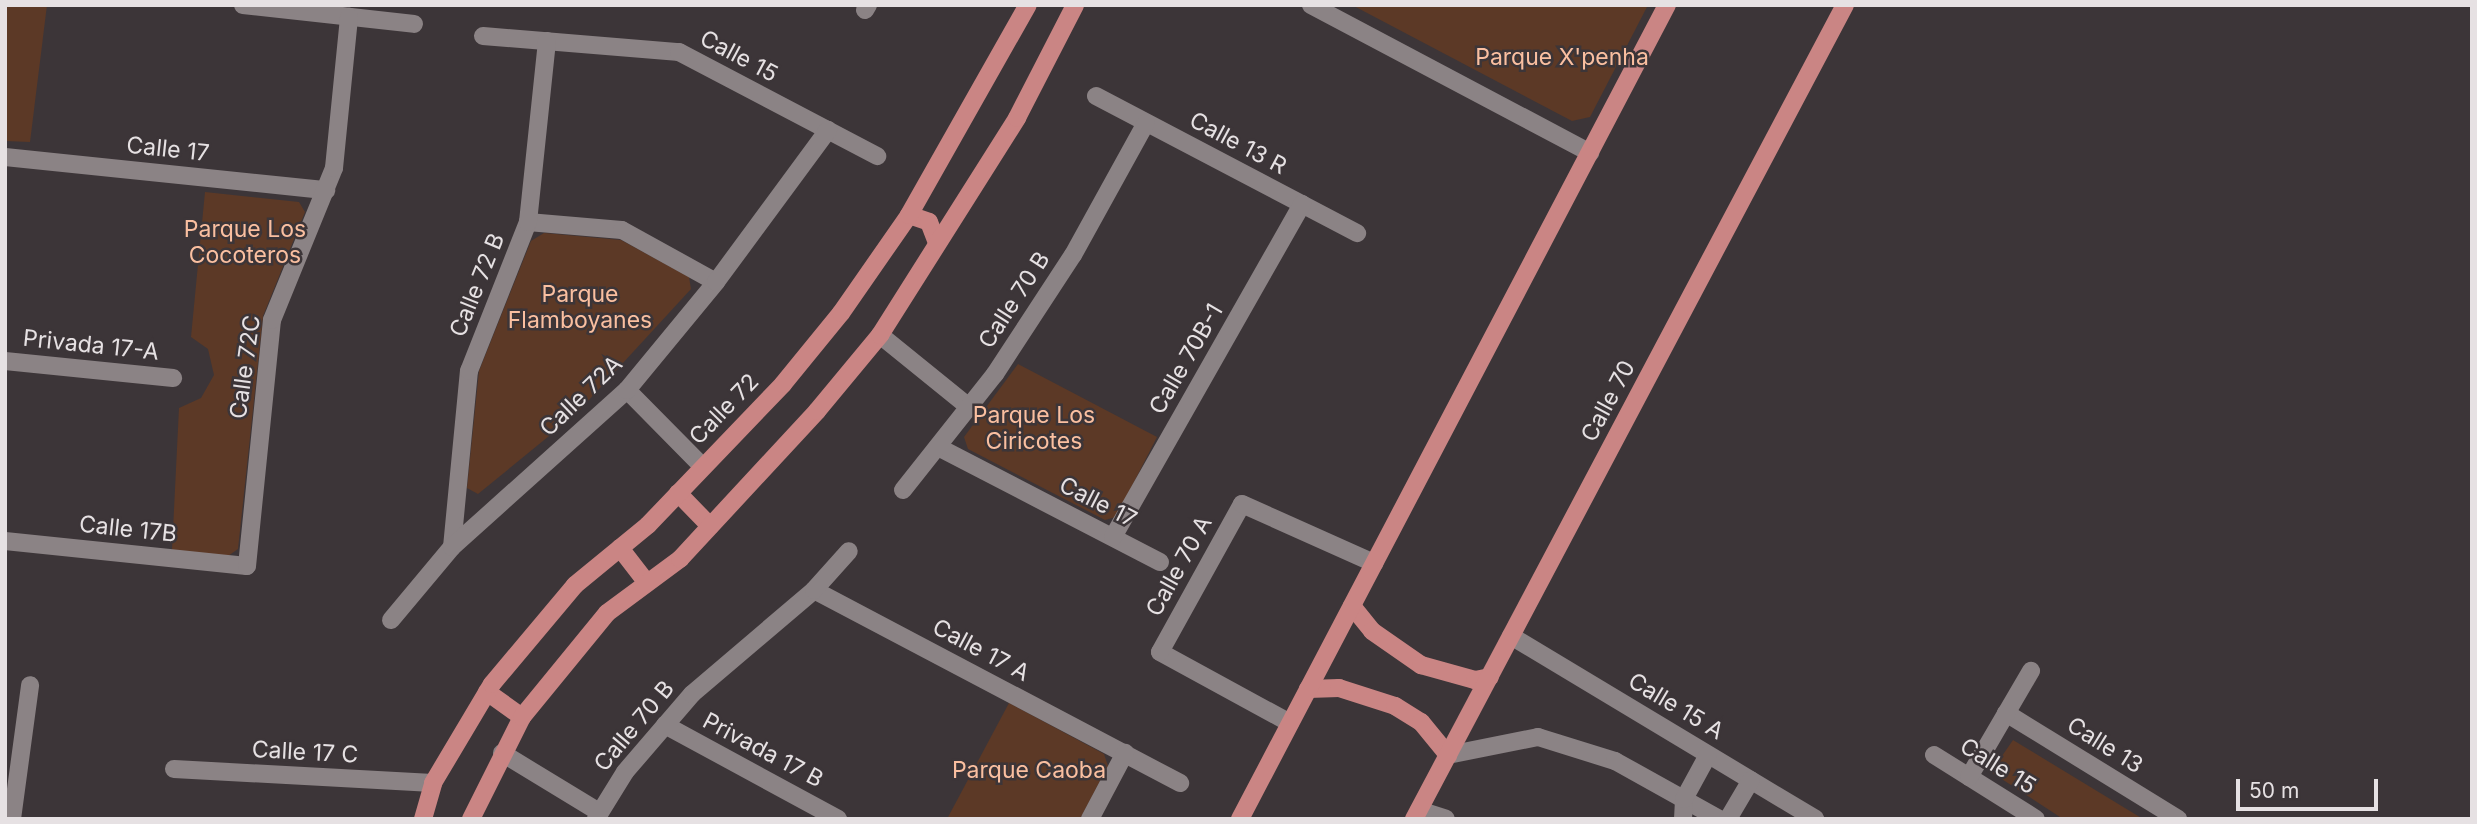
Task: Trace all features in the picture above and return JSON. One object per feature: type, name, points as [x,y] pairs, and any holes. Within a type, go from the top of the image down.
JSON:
[{"type":"main road","name":"Calle 72","points":[[423,819],[433,783],[486,692],[575,585],[620,548],[678,493],[791,374],[841,313],[909,215],[1028,5]]},
{"type":"main road","points":[[471,819],[522,717],[607,613],[680,559],[817,411],[880,335],[1017,118],[1075,5]]},
{"type":"main road","points":[[1240,819],[1667,5]]},
{"type":"main road","name":"Calle 70","points":[[1417,814],[1845,5]]},
{"type":"main road","points":[[909,215],[929,222],[937,243]]},
{"type":"main road","points":[[678,493],[710,526]]},
{"type":"main road","points":[[620,548],[647,583]]},
{"type":"main road","points":[[1352,606],[1372,631],[1421,665],[1475,680],[1490,677]]},
{"type":"main road","points":[[1308,689],[1339,688],[1395,706],[1421,722],[1448,755]]},
{"type":"main road","points":[[486,692],[522,717]]},
{"type":"street","points":[[243,5],[414,24]]},
{"type":"street","points":[[1311,5],[1590,153]]},
{"type":"street","name":"Calle 72C","points":[[247,566],[272,320],[334,168],[349,17]]},
{"type":"street","name":"Calle 15","points":[[483,36],[679,52],[877,156]]},
{"type":"street","name":"Calle 72 B","points":[[452,547],[469,371],[528,222],[547,41]]},
{"type":"street","name":"Calle 13 R","points":[[1096,96],[1357,233]]},
{"type":"street","name":"Calle 70 B","points":[[903,490],[969,407],[1073,255],[1146,123]]},
{"type":"street","name":"Calle 72A","points":[[391,621],[452,547],[627,390],[716,282],[828,130]]},
{"type":"street","name":"Calle 17","points":[[5,157],[326,190]]},
{"type":"street","name":"Calle 70B-1","points":[[1113,537],[1302,204]]},
{"type":"street","points":[[528,222],[622,230],[716,282]]},
{"type":"street","points":[[880,335],[969,407]]},
{"type":"street","name":"Privada 17-A","points":[[5,361],[173,378]]},
{"type":"street","points":[[627,390],[702,466]]},
{"type":"street","name":"Calle 17","points":[[938,447],[1160,562]]},
{"type":"street","name":"Calle 70 A","points":[[1290,723],[1160,652],[1242,504],[1374,563]]},
{"type":"street","name":"Calle 17B","points":[[5,541],[247,566]]},
{"type":"street","name":"Calle 70 B","points":[[598,815],[625,772],[692,694],[814,590],[849,551]]},
{"type":"street","name":"Calle 17 A","points":[[814,590],[1180,783]]},
{"type":"street","name":"Calle 15 A","points":[[1511,636],[1815,819]]},
{"type":"street","points":[[1969,776],[2031,671]]},
{"type":"street","points":[[12,819],[30,685]]},
{"type":"street","name":"Calle 13","points":[[2006,713],[2178,819]]},
{"type":"street","name":"Privada 17 B","points":[[665,725],[838,819]]},
{"type":"street","points":[[1448,755],[1538,737],[1615,761],[1718,819]]},
{"type":"street","points":[[502,753],[598,815]]},
{"type":"street","points":[[1090,819],[1125,753]]},
{"type":"street","points":[[1683,819],[1684,799],[1708,755]]},
{"type":"street","name":"Calle 15","points":[[1934,755],[2036,819]]},
{"type":"street","name":"Calle 17 C","points":[[174,769],[433,783]]},
{"type":"street","points":[[1728,819],[1751,780]]},
{"type":"street","points":[[1417,814],[1446,819]]},
{"type":"green space","points":[[5,5],[47,5],[30,142],[5,141]]},
{"type":"green space","name":"Parque X'penha","points":[[1352,5],[1648,5],[1590,117],[1572,121]]},
{"type":"green space","name":"Parque Los Cocoteros","points":[[205,192],[299,202],[305,212],[263,316],[238,549],[228,556],[172,550],[179,408],[201,398],[214,375],[208,349],[191,337]]},
{"type":"green space","name":"Parque Flamboyanes","points":[[544,233],[621,240],[689,277],[691,289],[576,414],[478,494],[467,488],[479,371],[531,241]]},
{"type":"green space","name":"Parque Los Ciricotes","points":[[1018,364],[1157,437],[1116,517],[1105,520],[968,449],[964,437]]},
{"type":"green space","name":"Parque Caoba","points":[[1009,703],[1104,754],[1108,766],[1080,819],[947,819]]},
{"type":"green space","points":[[2013,740],[2143,819],[2063,819],[1991,772]]}]
